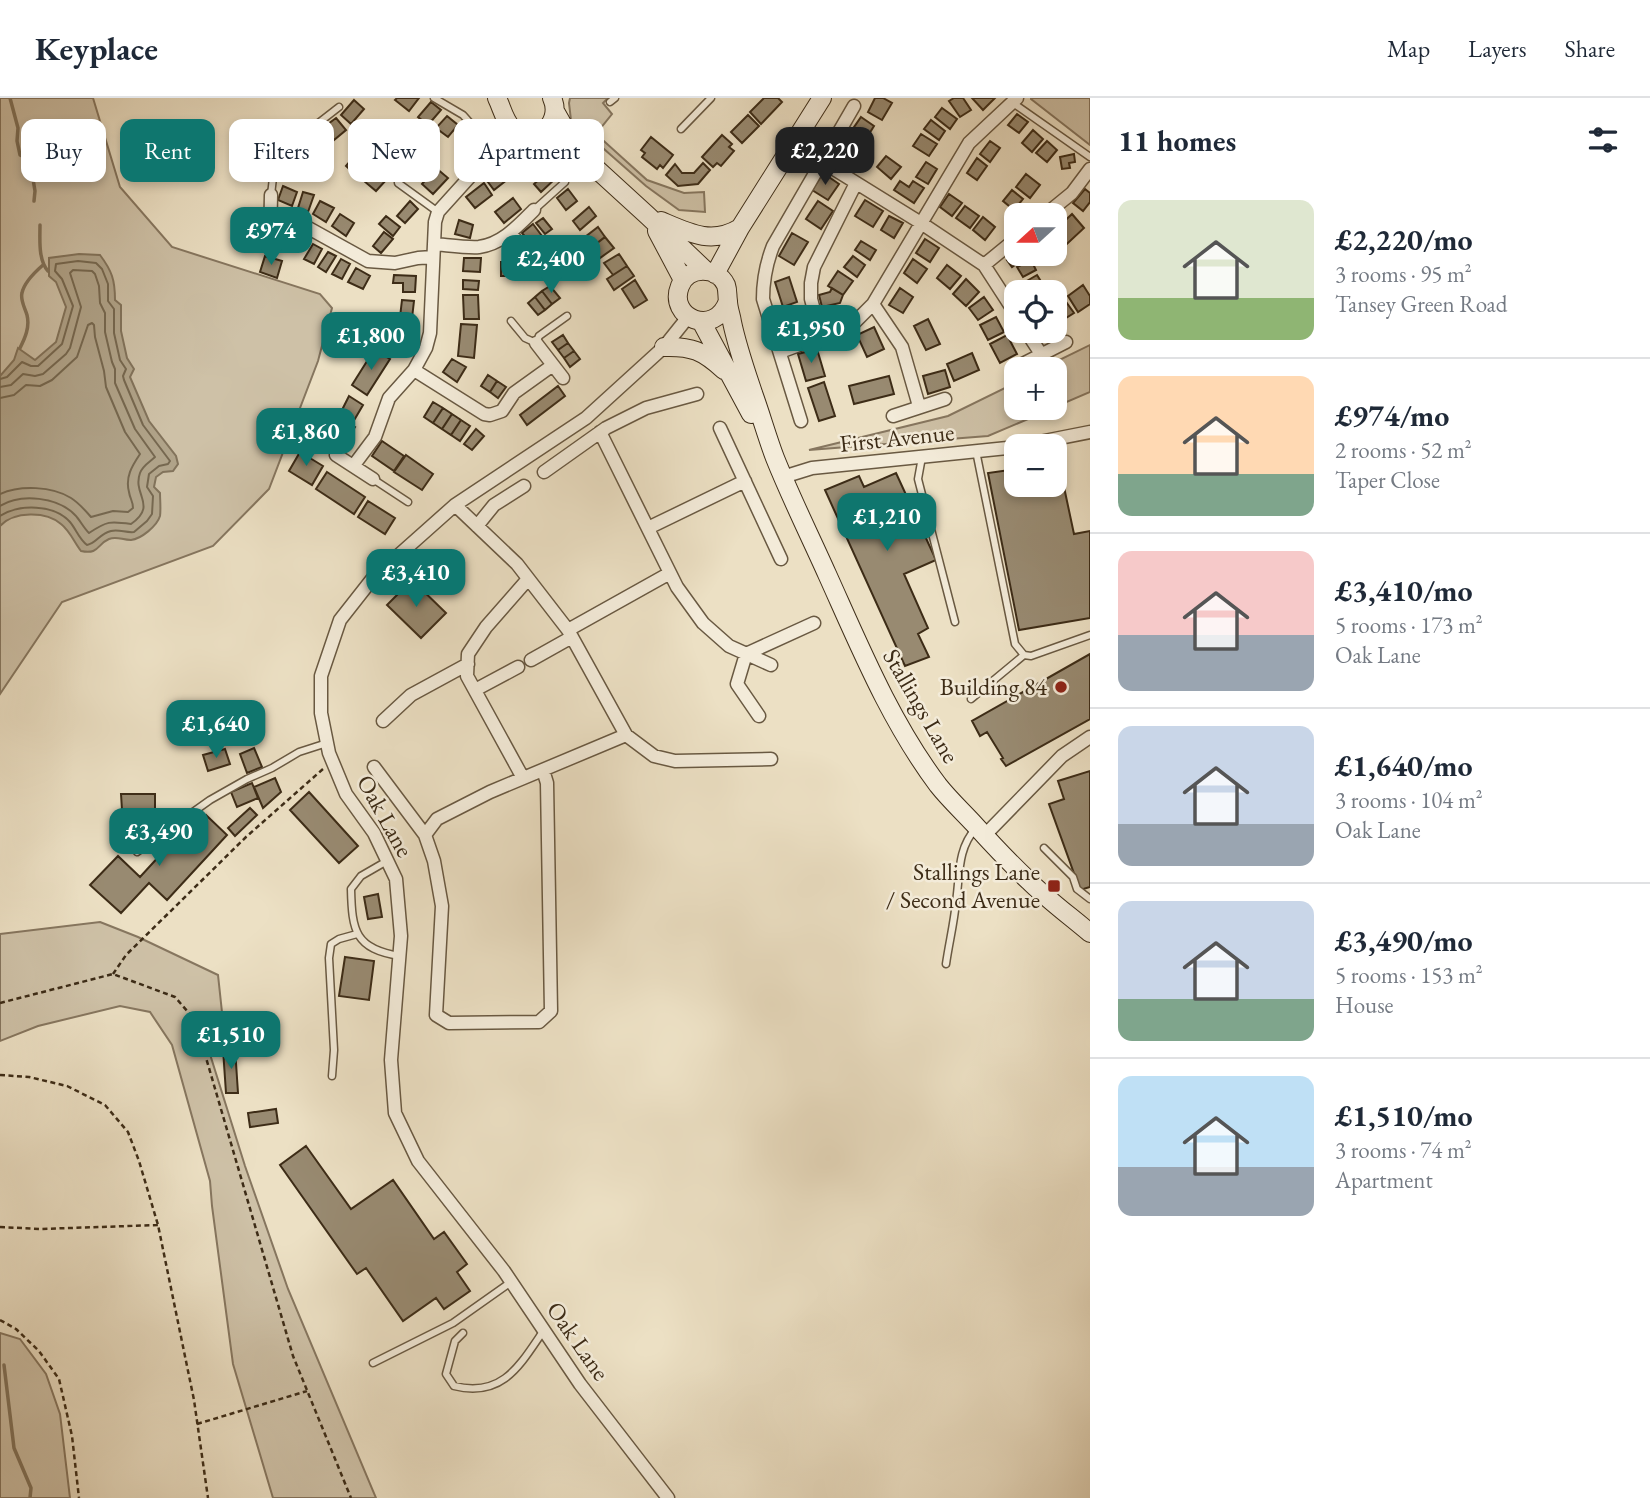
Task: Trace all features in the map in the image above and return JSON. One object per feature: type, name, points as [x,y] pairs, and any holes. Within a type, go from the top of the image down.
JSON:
[{"type":"main road","points":[[710,272],[822,98]]},
{"type":"main road","points":[[555,103],[563,119]]},
{"type":"main road","points":[[604,175],[726,285],[735,340],[775,457]]},
{"type":"main road","points":[[649,216],[686,232],[710,237],[727,236],[740,228]]},
{"type":"main road","points":[[649,216],[683,280]]},
{"type":"main road","points":[[710,272],[697,271],[683,280],[677,296],[679,304],[682,311],[695,319],[775,457]]},
{"type":"main road","points":[[695,319],[715,318],[728,300]]},
{"type":"main road","points":[[664,347],[680,346],[707,355],[731,377]]},
{"type":"main road","name":"Stallings Lane","points":[[775,457],[880,690],[906,737],[939,787],[1030,883],[1090,933]]},
{"type":"street","points":[[780,352],[845,328],[873,304],[969,143],[1015,100]]},
{"type":"street","points":[[801,421],[763,299],[766,263],[773,246],[854,106]]},
{"type":"street","points":[[821,161],[984,265],[1004,296]]},
{"type":"street","points":[[1060,203],[1072,193],[1090,169]]},
{"type":"street","points":[[354,465],[375,437],[389,398],[414,370],[426,348],[430,333],[435,222],[438,212],[465,182]]},
{"type":"street","points":[[826,336],[811,299],[812,275],[856,183]]},
{"type":"street","points":[[270,242],[271,195]]},
{"type":"street","points":[[271,216],[294,220],[368,261],[395,263],[434,251],[478,247],[497,242],[511,233],[534,210]]},
{"type":"street","points":[[511,233],[522,249]]},
{"type":"street","points":[[984,265],[1004,249]]},
{"type":"street","points":[[873,304],[902,347],[919,406]]},
{"type":"street","name":"Oak Lane","points":[[668,1498],[580,1384],[511,1282],[418,1161],[395,1112],[391,1060],[401,936],[396,879],[374,833],[345,794],[332,760],[321,713],[321,676],[340,620],[373,578],[455,505],[586,418],[695,319]]},
{"type":"street","points":[[536,343],[563,378]]},
{"type":"street","points":[[1034,343],[1041,354]]},
{"type":"street","points":[[1035,357],[1064,343]]},
{"type":"street","points":[[414,370],[484,414],[490,415],[502,411],[514,393],[552,365]]},
{"type":"street","points":[[544,472],[600,432],[646,408],[697,394]]},
{"type":"street","points":[[893,416],[946,399]]},
{"type":"street","points":[[720,428],[781,559]]},
{"type":"street","points":[[600,432],[677,587],[703,623],[729,646],[771,665]]},
{"type":"street","name":"First Avenue","points":[[1067,436],[1090,432]]},
{"type":"street","name":"First Avenue","points":[[783,477],[812,468],[1004,448]]},
{"type":"street","points":[[335,455],[373,479]]},
{"type":"street","points":[[648,528],[746,481]]},
{"type":"street","points":[[477,526],[494,505],[524,486]]},
{"type":"street","points":[[455,505],[517,564],[570,634],[626,735],[654,756],[675,761],[771,759]]},
{"type":"street","points":[[531,660],[670,573]]},
{"type":"street","points":[[523,778],[467,676],[468,654],[486,627],[528,579]]},
{"type":"street","points":[[759,716],[737,684],[746,654],[814,623]]},
{"type":"street","points":[[383,722],[411,695],[468,664]]},
{"type":"street","points":[[475,690],[518,667]]},
{"type":"street","points":[[425,835],[437,819],[491,792],[626,735]]},
{"type":"street","points":[[981,831],[1062,756],[1090,737]]},
{"type":"street","points":[[374,767],[425,835],[434,861],[442,905],[436,1015],[449,1023],[539,1022],[551,1011],[547,783],[543,770]]},
{"type":"lane","points":[[434,98],[466,119]]},
{"type":"lane","points":[[681,129],[711,98]]},
{"type":"lane","points":[[1015,100],[1090,157]]},
{"type":"lane","points":[[271,195],[274,169],[285,149],[339,107]]},
{"type":"lane","points":[[398,182],[438,212]]},
{"type":"lane","points":[[534,210],[565,182]]},
{"type":"lane","points":[[512,321],[525,338],[536,343],[539,336],[567,316]]},
{"type":"lane","points":[[976,451],[1015,644],[1024,655],[1031,656],[1090,635]]},
{"type":"lane","points":[[922,457],[918,479],[955,622]]},
{"type":"lane","points":[[373,479],[408,502]]},
{"type":"lane","points":[[971,699],[1024,655]]},
{"type":"lane","points":[[137,852],[210,800],[299,752],[327,743]]},
{"type":"lane","points":[[946,964],[962,851],[967,838],[981,831]]},
{"type":"lane","points":[[1044,848],[1073,877],[1077,889],[1090,899]]},
{"type":"lane","points":[[387,861],[361,876],[351,889],[351,906],[357,934],[370,949],[400,956]]},
{"type":"lane","points":[[332,1076],[334,1050],[329,958],[331,944],[357,934]]},
{"type":"lane","points":[[373,1363],[453,1323],[511,1282]]},
{"type":"lane","points":[[463,1333],[455,1341],[446,1374],[454,1386],[468,1390],[495,1386],[514,1372],[544,1330]]},
{"type":"path","points":[[113,974],[126,955],[236,847],[332,760]]},
{"type":"path","points":[[0,1003],[113,974],[175,997],[195,1020],[293,1356],[351,1498]]},
{"type":"path","points":[[0,1075],[29,1077],[67,1086],[104,1105],[128,1132],[158,1225],[197,1424],[208,1498]]},
{"type":"path","points":[[0,1227],[41,1229],[158,1225]]},
{"type":"path","points":[[0,1320],[16,1329],[39,1351],[59,1379],[72,1436],[79,1498]]},
{"type":"path","points":[[197,1424],[307,1391]]},
{"type":"shaded area","points":[[0,98],[93,98],[99,119],[21,119],[21,182],[106,182],[106,141],[120,187],[172,247],[320,294],[332,308],[318,361],[269,489],[213,546],[62,602],[0,694]]},
{"type":"shaded area","points":[[570,98],[608,98],[603,103],[612,114],[604,124],[604,119],[571,119]]},
{"type":"shaded area","points":[[1090,98],[1090,145],[1031,99]]},
{"type":"shaded area","points":[[604,141],[647,180],[684,193],[704,192],[705,212],[679,210],[646,186],[604,149]]},
{"type":"shaded area","points":[[1090,345],[1090,392],[1067,402],[1067,357]]},
{"type":"shaded area","points":[[1004,388],[1004,420],[1026,420],[988,436],[809,450],[948,416]]},
{"type":"shaded area","points":[[100,922],[218,975],[224,1031],[209,1037],[209,1051],[288,1289],[376,1498],[273,1498],[233,1364],[210,1181],[172,1045],[150,1012],[120,1006],[38,1026],[0,1041],[0,934]]},
{"type":"shaded area","points":[[0,1333],[20,1339],[46,1374],[60,1414],[70,1498],[0,1498]]},
{"type":"water","points":[[79,254],[100,255],[110,271],[115,300],[121,305],[121,331],[127,358],[134,369],[130,377],[149,421],[176,456],[178,464],[173,471],[163,472],[156,477],[154,487],[160,493],[160,513],[152,528],[144,535],[131,540],[112,538],[91,552],[81,551],[61,524],[47,517],[21,515],[0,526],[0,376],[14,360],[18,348],[35,360],[56,342],[66,307],[56,282],[49,276],[49,258]]},
{"type":"building","points":[[419,98],[409,111],[395,100]]},
{"type":"building","points":[[764,98],[778,98],[782,102],[761,124],[750,112]]},
{"type":"building","points":[[875,98],[883,98],[892,103],[882,120],[868,112]]},
{"type":"building","points":[[963,98],[971,110],[960,117],[949,101]]},
{"type":"building","points":[[972,98],[995,98],[983,110]]},
{"type":"building","points":[[354,100],[364,109],[355,119],[348,119],[348,121],[341,115]]},
{"type":"building","points":[[431,102],[441,110],[433,119],[418,117]]},
{"type":"building","points":[[942,108],[957,119],[950,129],[935,117]]},
{"type":"building","points":[[1017,114],[1028,122],[1019,133],[1008,125]]},
{"type":"building","points":[[748,115],[759,126],[742,143],[731,132]]},
{"type":"building","points":[[447,116],[454,122],[454,130],[448,137],[440,131],[440,124]]},
{"type":"building","points":[[861,117],[874,126],[864,142],[850,133]]},
{"type":"building","points":[[336,118],[346,130],[334,140]]},
{"type":"building","points":[[931,120],[945,131],[939,140],[924,129]]},
{"type":"building","points":[[1033,130],[1043,139],[1032,152],[1022,143]]},
{"type":"building","points":[[921,134],[937,144],[929,156],[913,146]]},
{"type":"building","points":[[722,135],[732,144],[729,147],[734,151],[721,166],[717,163],[713,167],[702,157]]},
{"type":"building","points":[[651,137],[673,155],[663,168],[660,165],[657,169],[642,157],[645,153],[641,150]]},
{"type":"building","points":[[842,139],[858,148],[849,164],[833,155]]},
{"type":"building","points":[[990,141],[1000,148],[990,162],[980,154]]},
{"type":"building","points":[[1047,141],[1057,150],[1047,162],[1036,153]]},
{"type":"building","points":[[1074,154],[1075,162],[1069,163],[1070,168],[1062,169],[1060,157]]},
{"type":"building","points":[[886,156],[901,167],[891,179],[877,167]]},
{"type":"building","points":[[977,158],[987,166],[977,180],[967,173]]},
{"type":"building","points":[[926,162],[937,169],[928,184],[916,177]]},
{"type":"building","points":[[703,163],[710,170],[698,184],[678,186],[666,175],[675,164],[682,173],[694,173]]},
{"type":"building","points":[[440,171],[448,178],[433,194],[422,184],[440,182]]},
{"type":"building","points":[[823,173],[839,184],[828,200],[812,190]]},
{"type":"building","points":[[1026,174],[1040,185],[1030,198],[1016,187]]},
{"type":"building","points":[[900,181],[909,187],[913,181],[924,188],[914,203],[894,190]]},
{"type":"building","points":[[365,182],[384,182],[376,191]]},
{"type":"building","points":[[488,182],[504,182],[494,190]]},
{"type":"building","points":[[536,182],[552,182],[541,192],[534,184]]},
{"type":"building","points":[[484,183],[492,195],[475,208],[466,197]]},
{"type":"building","points":[[283,186],[297,192],[292,206],[278,200]]},
{"type":"building","points":[[568,189],[577,201],[566,210],[557,198]]},
{"type":"building","points":[[1085,189],[1090,193],[1090,202],[1083,211],[1073,203]]},
{"type":"building","points":[[1012,190],[1023,199],[1020,203],[1003,201]]},
{"type":"building","points":[[303,192],[314,195],[308,212],[298,208]]},
{"type":"building","points":[[949,194],[962,203],[952,216],[940,207]]},
{"type":"building","points":[[513,198],[521,209],[504,223],[495,212]]},
{"type":"building","points":[[865,200],[883,211],[873,227],[855,216]]},
{"type":"building","points":[[320,201],[334,208],[326,222],[313,214]]},
{"type":"building","points":[[410,201],[418,209],[405,223],[397,216]]},
{"type":"building","points":[[818,201],[833,211],[821,229],[806,219]]},
{"type":"building","points":[[965,206],[979,216],[970,228],[956,218]]},
{"type":"building","points":[[589,207],[596,216],[580,230],[573,221]]},
{"type":"building","points":[[340,214],[354,223],[346,236],[332,226]]},
{"type":"building","points":[[1072,214],[1084,228],[1068,243],[1068,218]]},
{"type":"building","points":[[386,216],[400,227],[393,236],[379,224]]},
{"type":"building","points":[[889,216],[903,223],[894,238],[881,230]]},
{"type":"building","points":[[983,217],[995,227],[985,240],[973,230]]},
{"type":"building","points":[[543,218],[552,229],[545,234],[536,223]]},
{"type":"building","points":[[459,220],[473,225],[470,238],[455,234]]},
{"type":"building","points":[[533,224],[542,236],[532,245],[522,233]]},
{"type":"building","points":[[281,227],[299,233],[296,242],[289,239],[286,248],[275,244]]},
{"type":"building","points":[[598,227],[605,237],[592,247],[585,237]]},
{"type":"building","points":[[384,232],[393,239],[381,253],[373,246]]},
{"type":"building","points":[[792,233],[808,242],[794,265],[779,256]]},
{"type":"building","points":[[605,237],[614,248],[600,258],[592,247]]},
{"type":"building","points":[[925,239],[939,248],[930,262],[916,253]]},
{"type":"building","points":[[861,241],[876,250],[870,260],[855,250]]},
{"type":"building","points":[[313,244],[322,249],[314,264],[304,259]]},
{"type":"building","points":[[328,252],[336,256],[326,272],[318,267]]},
{"type":"building","points":[[619,254],[627,266],[613,275],[604,263]]},
{"type":"building","points":[[265,256],[282,261],[277,278],[260,272]]},
{"type":"building","points":[[853,256],[865,265],[857,277],[844,267]]},
{"type":"building","points":[[464,258],[481,258],[480,272],[463,271]]},
{"type":"building","points":[[341,259],[350,264],[342,279],[332,274]]},
{"type":"building","points":[[913,259],[927,269],[917,283],[904,273]]},
{"type":"building","points":[[501,262],[516,262],[516,276],[501,276]]},
{"type":"building","points":[[947,265],[961,276],[950,289],[937,278]]},
{"type":"building","points":[[627,266],[634,276],[614,290],[607,279]]},
{"type":"building","points":[[1034,266],[1036,270],[1023,277],[1017,267]]},
{"type":"building","points":[[356,268],[370,276],[363,289],[348,282]]},
{"type":"building","points":[[838,271],[853,281],[843,295],[828,286]]},
{"type":"building","points":[[394,275],[416,276],[415,292],[403,292],[403,283],[393,283]]},
{"type":"building","points":[[789,277],[797,302],[783,307],[775,282]]},
{"type":"building","points":[[966,279],[979,292],[966,306],[953,294]]},
{"type":"building","points":[[463,280],[479,281],[478,290],[463,289]]},
{"type":"building","points":[[635,280],[647,300],[634,308],[622,289]]},
{"type":"building","points":[[1083,285],[1090,296],[1090,304],[1078,312],[1068,296]]},
{"type":"building","points":[[550,286],[560,298],[552,304],[542,291]]},
{"type":"building","points":[[832,288],[843,295],[840,303],[822,307],[819,295],[830,292]]},
{"type":"building","points":[[900,288],[913,297],[903,313],[889,305]]},
{"type":"building","points":[[542,291],[552,304],[545,310],[535,297]]},
{"type":"building","points":[[463,295],[478,295],[479,319],[464,319]]},
{"type":"building","points":[[535,297],[545,310],[538,315],[528,303]]},
{"type":"building","points":[[984,297],[993,310],[978,320],[969,308]]},
{"type":"building","points":[[402,300],[414,301],[412,318],[400,317]]},
{"type":"building","points":[[1067,303],[1074,313],[1067,317]]},
{"type":"building","points":[[795,308],[802,329],[786,334],[779,313]]},
{"type":"building","points":[[996,317],[1004,332],[988,340],[980,325]]},
{"type":"building","points":[[928,319],[940,344],[926,350],[914,326]]},
{"type":"building","points":[[461,324],[477,325],[474,358],[458,356]]},
{"type":"building","points":[[874,327],[884,349],[867,357],[857,335]]},
{"type":"building","points":[[392,328],[404,336],[390,357],[378,348]]},
{"type":"building","points":[[563,335],[568,343],[558,350],[552,342]]},
{"type":"building","points":[[1004,337],[1004,343],[1011,343],[1017,354],[1004,357],[1004,361],[1000,363],[990,344]]},
{"type":"building","points":[[568,343],[574,351],[564,358],[558,350]]},
{"type":"building","points":[[817,349],[825,376],[806,381],[798,354]]},
{"type":"building","points":[[374,350],[390,359],[367,395],[352,385]]},
{"type":"building","points":[[574,351],[580,359],[570,367],[564,358]]},
{"type":"building","points":[[972,353],[979,370],[954,381],[947,364]]},
{"type":"building","points":[[452,359],[466,367],[457,382],[443,372]]},
{"type":"building","points":[[945,370],[950,387],[928,394],[923,376]]},
{"type":"building","points":[[488,375],[497,381],[490,392],[481,386]]},
{"type":"building","points":[[889,376],[894,394],[854,404],[849,386]]},
{"type":"building","points":[[497,381],[506,387],[498,398],[490,392]]},
{"type":"building","points":[[824,382],[835,416],[819,421],[808,388]]},
{"type":"building","points":[[558,386],[565,396],[527,425],[520,415]]},
{"type":"building","points":[[349,396],[363,405],[353,422],[340,414]]},
{"type":"building","points":[[433,402],[443,408],[433,423],[424,417]]},
{"type":"building","points":[[443,408],[452,414],[442,429],[433,423]]},
{"type":"building","points":[[452,414],[461,420],[451,435],[442,429]]},
{"type":"building","points":[[339,417],[355,427],[343,445],[327,434]]},
{"type":"building","points":[[461,420],[470,426],[460,441],[451,435]]},
{"type":"building","points":[[476,429],[484,436],[472,450],[464,444]]},
{"type":"building","points":[[382,441],[404,456],[394,471],[372,456]]},
{"type":"building","points":[[300,452],[323,466],[312,485],[289,471]]},
{"type":"building","points":[[406,455],[433,474],[422,490],[394,472]]},
{"type":"building","points":[[1004,471],[1004,497],[1066,497],[1074,534],[1090,531],[1090,618],[1019,630],[988,473]]},
{"type":"building","points":[[327,472],[365,497],[354,514],[316,489]]},
{"type":"building","points":[[896,473],[936,560],[904,574],[928,628],[918,634],[929,657],[905,666],[825,490],[859,476],[864,487]]},
{"type":"building","points":[[368,501],[395,518],[385,534],[358,517]]},
{"type":"building","points":[[412,580],[446,613],[421,638],[387,605]]},
{"type":"building","name":"Building 84","points":[[1090,654],[1090,719],[1006,766],[987,732],[980,736],[972,721]]},
{"type":"building","points":[[254,748],[262,767],[247,773],[240,754]]},
{"type":"building","points":[[225,749],[230,764],[208,771],[203,755]]},
{"type":"building","points":[[1090,771],[1090,887],[1080,890],[1049,804],[1064,799],[1058,781]]},
{"type":"building","points":[[275,778],[281,792],[263,808],[254,787]]},
{"type":"building","points":[[252,783],[258,798],[237,807],[231,792]]},
{"type":"building","points":[[309,792],[358,846],[339,863],[290,810]]},
{"type":"building","points":[[121,794],[155,794],[155,810],[122,810]]},
{"type":"building","points":[[250,808],[257,815],[235,836],[228,828]]},
{"type":"building","points":[[206,815],[227,835],[167,900],[149,883],[121,913],[90,885],[118,856],[140,877],[174,840],[185,850],[195,839],[189,833]]},
{"type":"building","points":[[378,894],[382,917],[368,919],[364,897]]},
{"type":"building","points":[[345,957],[374,961],[369,1000],[339,996]]},
{"type":"building","points":[[235,1048],[238,1093],[226,1093],[223,1049]]},
{"type":"building","points":[[276,1109],[278,1123],[250,1127],[248,1113]]},
{"type":"building","points":[[306,1146],[351,1209],[393,1180],[434,1239],[444,1232],[467,1264],[457,1272],[470,1291],[444,1309],[436,1298],[403,1321],[366,1268],[357,1274],[280,1165]]},
{"type":"waterway","points":[[10,98],[18,128],[20,155],[39,162],[33,179],[34,201]]},
{"type":"waterway","points":[[40,225],[41,255],[48,271]]},
{"type":"waterway","points":[[20,348],[28,324],[22,301],[23,289],[43,265]]},
{"type":"waterway","points":[[4,1365],[14,1448],[31,1488],[30,1498]]},
{"type":"place","name":"Building 84","points":[[1061,687]]},
{"type":"place","name":"Stallings Lane / Second Avenue","points":[[1054,886]]}]
